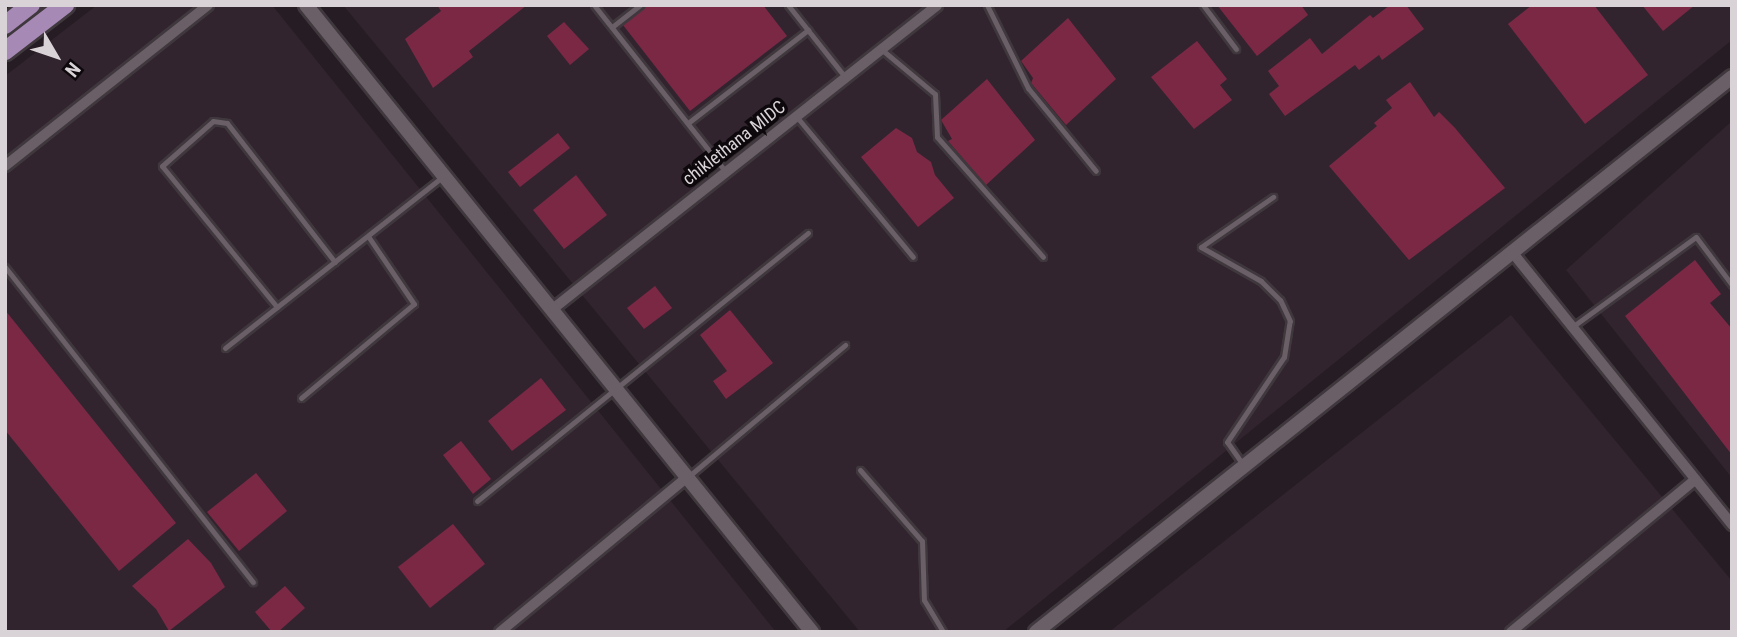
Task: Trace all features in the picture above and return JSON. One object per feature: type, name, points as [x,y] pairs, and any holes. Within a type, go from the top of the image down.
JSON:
[{"type":"main road","points":[[5,26],[31,5]]},
{"type":"main road","points":[[5,51],[65,5]]},
{"type":"street","points":[[5,166],[208,5]]},
{"type":"street","points":[[306,5],[554,308],[686,478],[812,632]]},
{"type":"street","name":"chiklethana MIDC","points":[[554,308],[937,5]]},
{"type":"street","points":[[1036,632],[1732,77]]},
{"type":"street","points":[[1512,252],[1732,525]]},
{"type":"street","points":[[500,632],[686,478]]},
{"type":"street","points":[[1511,632],[1695,480]]},
{"type":"lane","points":[[594,5],[726,172]]},
{"type":"lane","points":[[612,27],[640,5]]},
{"type":"lane","points":[[788,5],[845,77]]},
{"type":"lane","points":[[987,5],[1028,88],[1096,171]]},
{"type":"lane","points":[[1203,5],[1236,49]]},
{"type":"lane","points":[[688,123],[808,30]]},
{"type":"lane","points":[[881,49],[935,93],[937,137],[1043,257]]},
{"type":"lane","points":[[796,116],[913,257]]},
{"type":"lane","points":[[277,307],[162,166],[213,121],[228,123],[335,262]]},
{"type":"lane","points":[[225,348],[445,175]]},
{"type":"lane","points":[[1244,466],[1227,442],[1284,357],[1290,321],[1280,300],[1261,281],[1201,247],[1273,197]]},
{"type":"lane","points":[[477,501],[808,233]]},
{"type":"lane","points":[[301,398],[414,304],[368,236]]},
{"type":"lane","points":[[1572,327],[1693,238],[1700,239],[1732,285]]},
{"type":"lane","points":[[5,267],[253,582]]},
{"type":"lane","points":[[686,478],[845,345]]},
{"type":"lane","points":[[860,470],[922,541],[924,600],[943,632]]},
{"type":"shaded area","points":[[97,5],[272,5],[776,632],[5,632],[5,76]]},
{"type":"shaded area","points":[[343,5],[1732,5],[1732,40],[1003,632],[860,632]]},
{"type":"shaded area","points":[[1732,121],[1732,478],[1566,270]]},
{"type":"shaded area","points":[[1511,315],[1732,581],[1732,632],[1109,632]]},
{"type":"building","points":[[437,5],[527,5],[469,51],[473,57],[433,88],[405,39],[441,11]]},
{"type":"building","points":[[645,5],[763,5],[787,36],[690,111],[623,25]]},
{"type":"building","points":[[1217,5],[1301,5],[1308,15],[1257,56]]},
{"type":"building","points":[[1390,5],[1406,5],[1424,29],[1382,60],[1379,55],[1359,70],[1355,65],[1285,116],[1269,94],[1279,86],[1268,71],[1310,38],[1322,54],[1370,15],[1373,18]]},
{"type":"building","points":[[1532,5],[1594,5],[1648,75],[1585,124],[1508,24]]},
{"type":"building","points":[[1642,5],[1695,5],[1663,31]]},
{"type":"building","points":[[1068,18],[1116,79],[1066,125],[1031,83],[1033,78],[1021,61]]},
{"type":"building","points":[[564,22],[589,49],[570,65],[547,36]]},
{"type":"building","points":[[1197,41],[1227,79],[1220,85],[1232,100],[1194,129],[1151,77]]},
{"type":"building","points":[[987,79],[1035,140],[986,185],[948,141],[952,139],[941,120]]},
{"type":"building","points":[[1410,82],[1434,117],[1439,112],[1455,128],[1505,188],[1409,260],[1329,166],[1377,126],[1374,123],[1392,108],[1386,100]]},
{"type":"building","points":[[896,128],[912,138],[917,152],[931,162],[935,175],[954,198],[918,227],[861,157]]},
{"type":"building","points":[[558,133],[570,148],[520,187],[508,172]]},
{"type":"building","points":[[576,175],[607,215],[564,249],[533,210]]},
{"type":"building","points":[[1695,260],[1721,294],[1710,303],[1732,329],[1732,455],[1625,316]]},
{"type":"building","points":[[655,286],[672,308],[644,329],[627,308]]},
{"type":"building","points":[[5,310],[176,523],[119,571],[5,430]]},
{"type":"building","points":[[730,310],[773,363],[726,399],[713,381],[727,371],[700,335]]},
{"type":"building","points":[[541,378],[566,410],[512,451],[488,421]]},
{"type":"building","points":[[461,441],[491,479],[473,494],[443,455]]},
{"type":"building","points":[[256,473],[287,511],[239,551],[207,512]]},
{"type":"building","points":[[453,524],[485,564],[430,608],[398,567]]},
{"type":"building","points":[[188,539],[211,563],[225,587],[169,631],[156,609],[132,586]]},
{"type":"building","points":[[285,586],[305,608],[278,632],[272,632],[255,612]]}]
